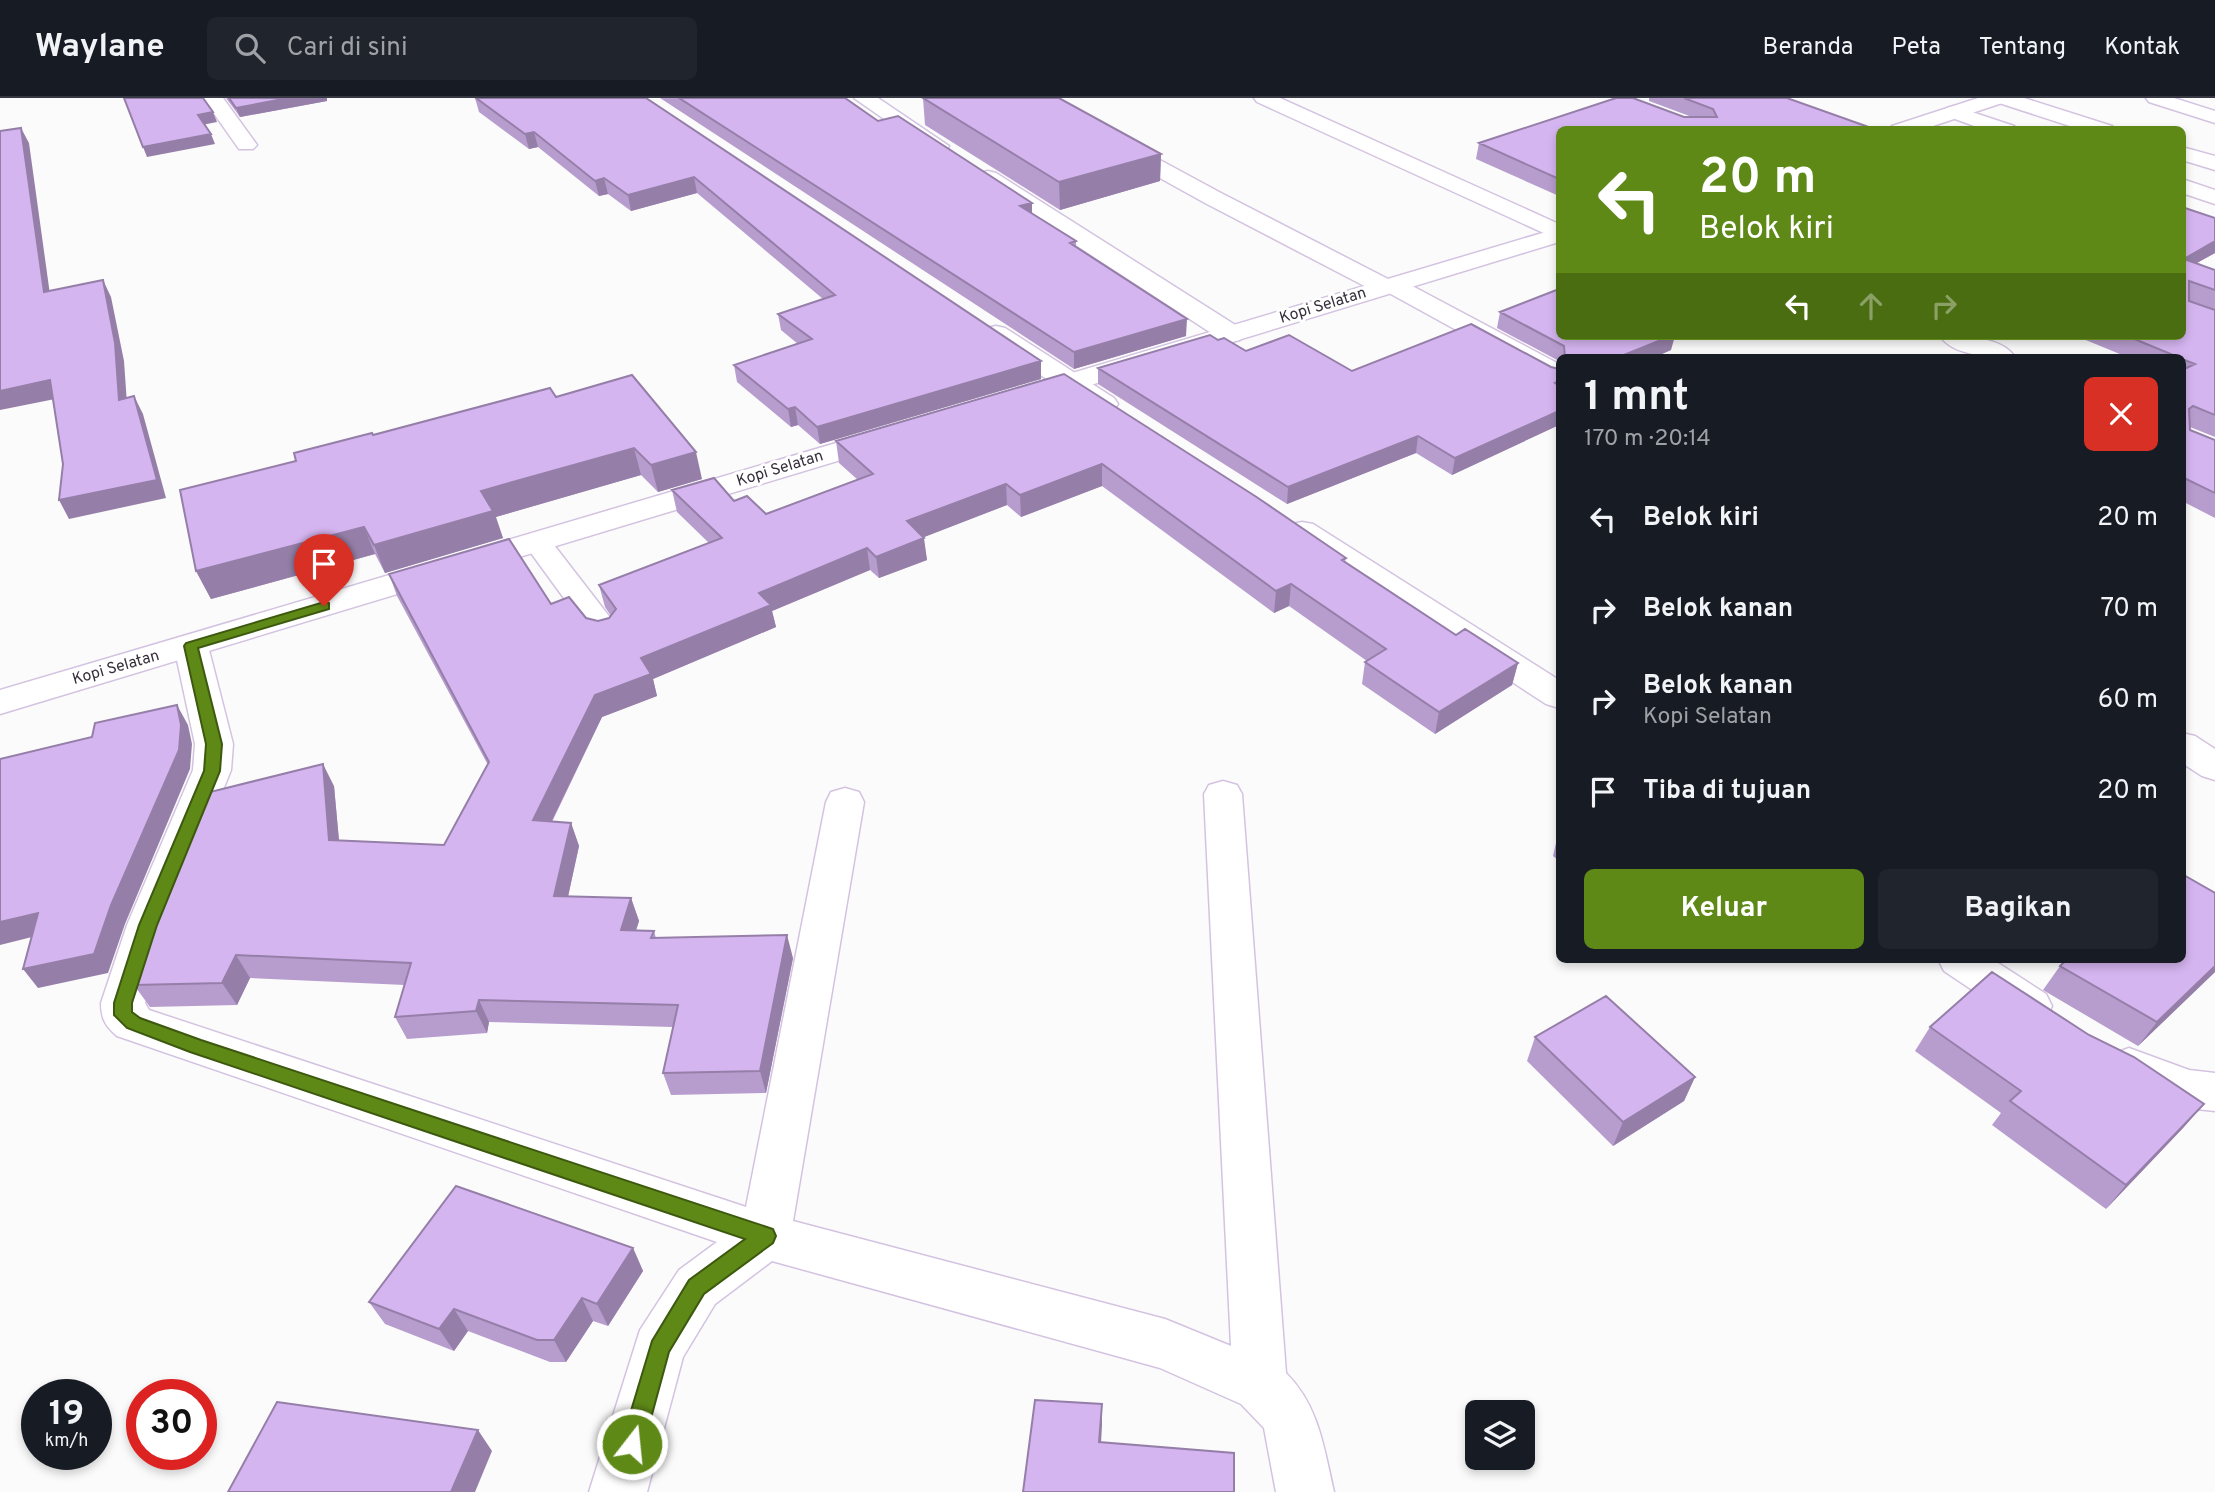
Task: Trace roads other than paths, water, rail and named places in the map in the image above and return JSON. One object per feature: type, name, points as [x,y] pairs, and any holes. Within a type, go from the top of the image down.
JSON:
[{"type":"street","points":[[213,98],[246,145]]},
{"type":"street","points":[[864,98],[1231,334]]},
{"type":"street","points":[[1030,98],[1213,198],[1556,373]]},
{"type":"street","points":[[1264,98],[1556,233]]},
{"type":"street","points":[[1911,126],[1998,98]]},
{"type":"street","points":[[2003,98],[2092,126]]},
{"type":"street","points":[[1954,112],[1995,126]]},
{"type":"street","points":[[2186,154],[2215,163]]},
{"type":"street","points":[[2186,187],[2215,197]]},
{"type":"street","name":"Kopi Selatan","points":[[1003,402],[1556,235]]},
{"type":"street","points":[[978,321],[1128,419]]},
{"type":"street","points":[[1962,340],[1995,354]]},
{"type":"street","name":"Kopi Selatan","points":[[0,702],[910,430]]},
{"type":"street","points":[[1280,517],[1556,694]]},
{"type":"street","points":[[191,646],[214,744],[212,771],[148,925],[123,1003],[123,1015],[133,1023],[765,1236],[1165,1344],[1260,1385],[1284,1410],[1293,1430],[1305,1492]]},
{"type":"street","points":[[2186,748],[2215,767]]},
{"type":"street","points":[[1223,794],[1260,1385]]},
{"type":"street","points":[[618,1492],[660,1348],[696,1287],[765,1236],[845,802]]},
{"type":"street","points":[[1965,963],[2080,1038],[2141,1073],[2187,1089],[2215,1092]]},
{"type":"lane","points":[[2155,98],[2215,117]]},
{"type":"lane","points":[[537,542],[604,631]]}]
